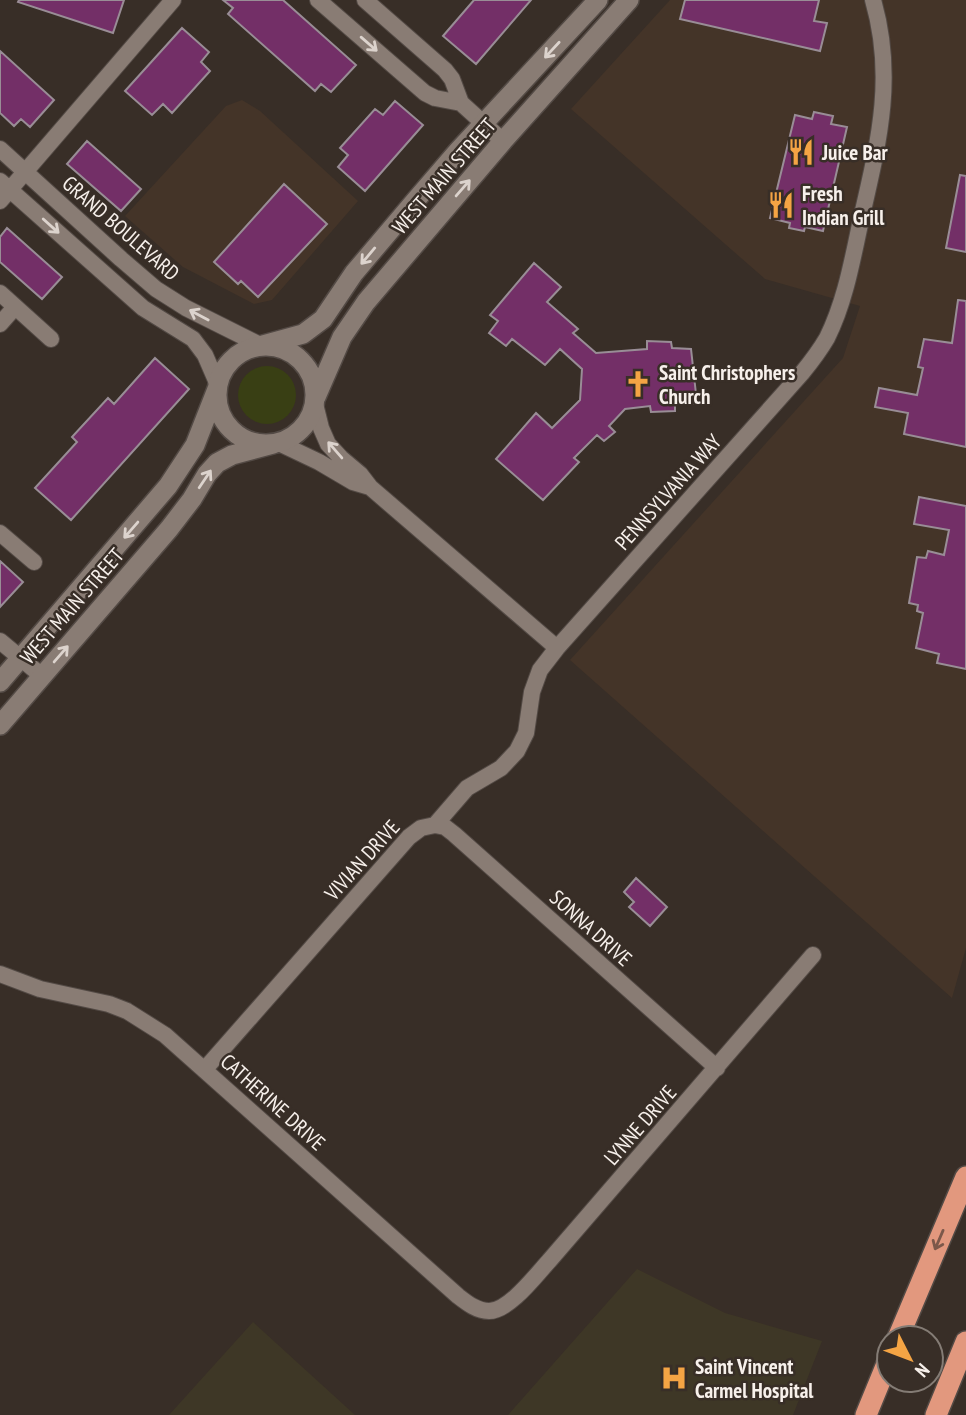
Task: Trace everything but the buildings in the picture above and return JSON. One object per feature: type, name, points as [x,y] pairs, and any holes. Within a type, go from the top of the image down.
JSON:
[{"type":"highway","points":[[904,1324],[966,1177]]},
{"type":"highway","points":[[936,1415],[966,1342]]},
{"type":"highway","points":[[866,1415],[875,1393]]},
{"type":"main road","name":"WEST MAIN STREET","points":[[262,345],[303,334],[323,319],[354,273],[415,201],[598,0]]},
{"type":"main road","name":"WEST MAIN STREET","points":[[315,400],[336,349],[360,310],[503,141],[629,0]]},
{"type":"main road","points":[[262,345],[291,351],[303,361],[312,374],[316,389],[308,421],[290,438],[276,443],[253,443],[244,439],[229,428],[217,402],[217,387],[226,366],[235,356],[247,349],[262,345]]},
{"type":"main road","name":"WEST MAIN STREET","points":[[0,682],[173,480],[198,437],[217,387]]},
{"type":"main road","name":"WEST MAIN STREET","points":[[0,724],[169,529],[210,470],[232,455],[276,443]]},
{"type":"street","points":[[173,0],[26,172],[3,190],[142,307],[193,339],[205,355],[217,387]]},
{"type":"street","points":[[318,0],[425,93],[435,98],[461,103]]},
{"type":"street","points":[[365,0],[445,70],[452,79],[461,103],[503,141]]},
{"type":"street","name":"PENNSYLVANIA WAY","points":[[557,648],[802,373],[826,340],[846,285],[881,127],[884,70],[873,0]]},
{"type":"street","name":"GRAND BOULEVARD","points":[[0,149],[156,289],[186,308],[262,345]]},
{"type":"street","points":[[0,293],[51,338]]},
{"type":"street","points":[[0,324],[15,307]]},
{"type":"street","points":[[315,400],[321,428],[328,444],[341,458],[360,474],[370,487],[557,648]]},
{"type":"street","points":[[276,443],[319,462],[353,482],[370,487]]},
{"type":"street","points":[[0,533],[34,562]]},
{"type":"street","points":[[0,641],[42,676]]},
{"type":"street","name":"VIVIAN DRIVE","points":[[205,1069],[409,837],[421,828],[435,825],[467,788],[501,768],[517,751],[526,733],[531,692],[540,670],[557,648]]},
{"type":"street","name":"SONNA DRIVE","points":[[435,825],[454,834],[717,1068]]},
{"type":"street","name":"LYNNE DRIVE","points":[[490,1311],[502,1308],[511,1301],[549,1261],[813,955]]},
{"type":"street","name":"CATHERINE DRIVE","points":[[0,974],[40,989],[109,1003],[166,1035],[458,1296],[476,1308],[490,1311]]},
{"type":"shaded area","points":[[670,0],[966,0],[966,948],[952,998],[570,660],[843,358],[860,306],[765,279],[571,109]]},
{"type":"shaded area","points":[[242,100],[260,111],[358,201],[272,300],[254,304],[183,267],[125,216],[226,106]]},
{"type":"shaded area","name":"Saint Vincent Carmel Hospital","points":[[637,1269],[725,1313],[822,1341],[793,1415],[508,1415]]},
{"type":"shaded area","points":[[253,1322],[355,1415],[169,1415]]},
{"type":"green space","points":[[267,366],[278,368],[291,379],[296,395],[294,406],[283,419],[267,424],[256,422],[243,411],[238,395],[240,384],[251,371]]},
{"type":"place","name":"Juice Bar","points":[[801,152]]},
{"type":"place","name":"Fresh Indian Grill","points":[[781,205]]},
{"type":"place","name":"Saint Christophers Church","points":[[638,384]]},
{"type":"place","name":"Saint Vincent Carmel Hospital","points":[[674,1378]]}]
